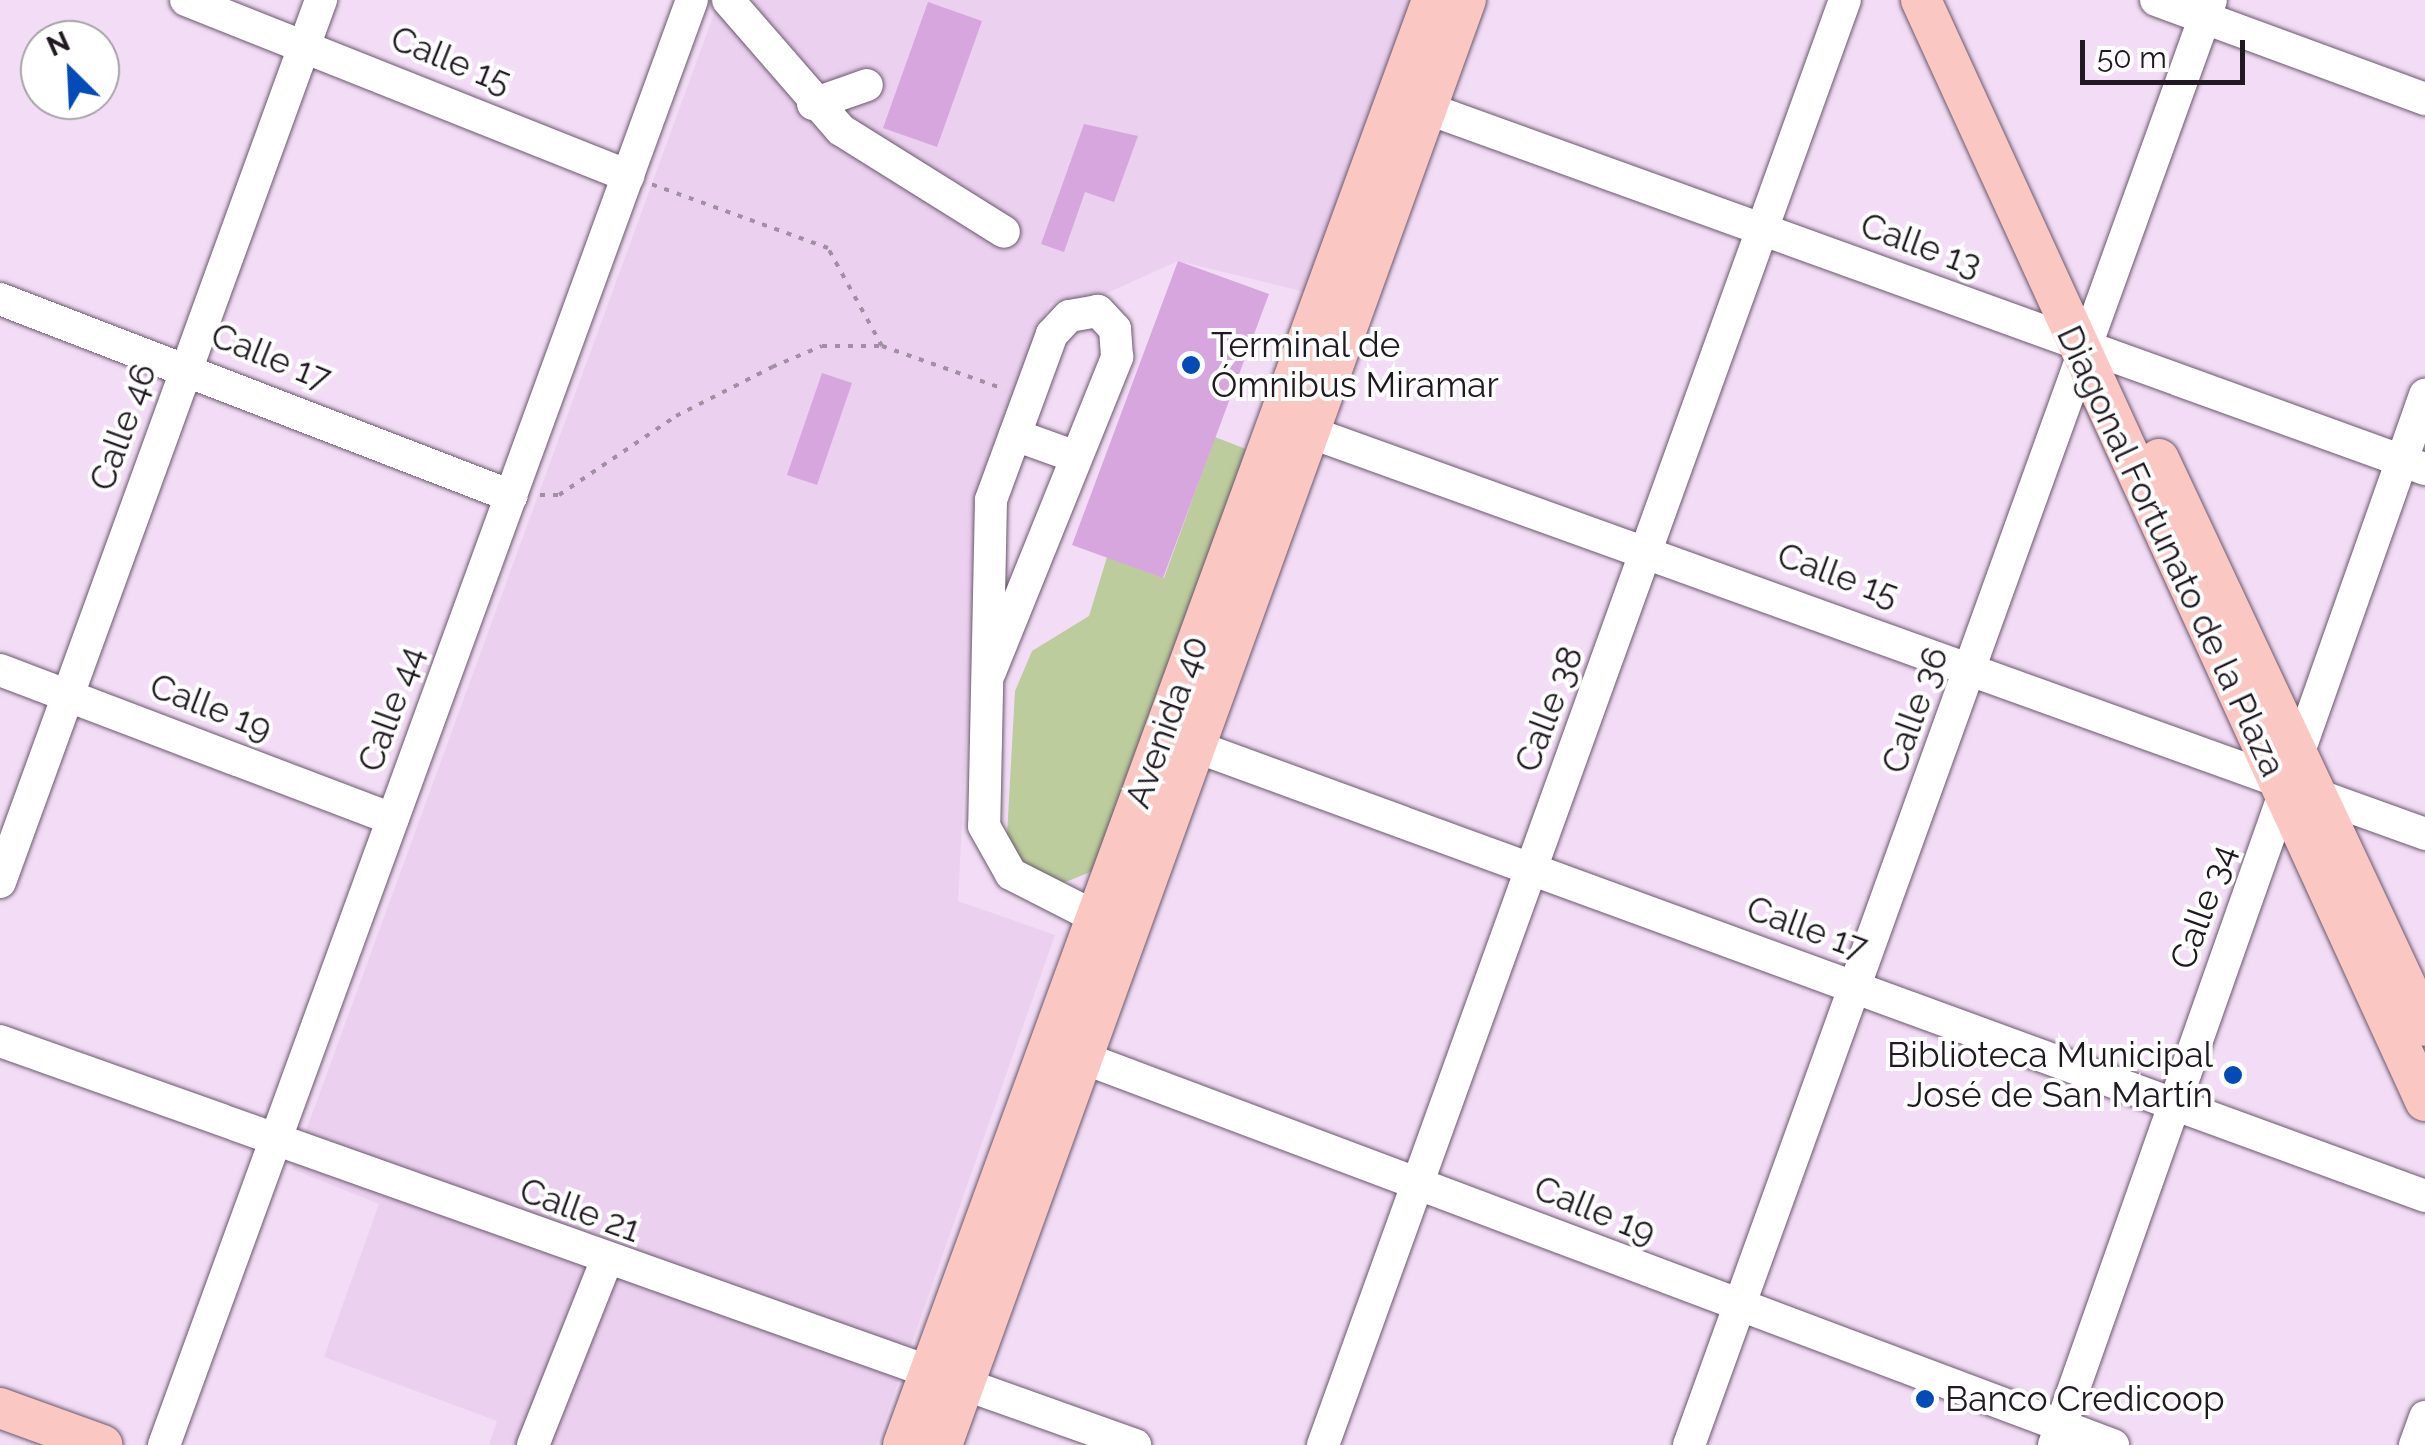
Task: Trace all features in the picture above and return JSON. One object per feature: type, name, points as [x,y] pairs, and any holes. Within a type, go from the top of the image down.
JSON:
[{"type":"main road","name":"Avenida 40","points":[[1415,92],[1432,0]]},
{"type":"main road","name":"Avenida 40","points":[[903,1445],[946,1380],[1415,92],[1466,0]]},
{"type":"main road","name":"Diagonal Fortunato de la Plaza","points":[[1921,0],[2089,343],[2293,784],[2425,1101]]},
{"type":"main road","name":"Diagonal Fortunato de la Plaza","points":[[1946,0],[2089,343]]},
{"type":"main road","name":"Diagonal Fortunato de la Plaza","points":[[2293,784],[2425,1026]]},
{"type":"main road","name":"Avenida 40","points":[[942,1445],[946,1380]]},
{"type":"main road","points":[[0,1408],[102,1445]]},
{"type":"street","name":"Calle 15","points":[[186,0],[305,44],[628,176]]},
{"type":"street","name":"Calle 46","points":[[0,882],[322,0]]},
{"type":"street","name":"Calle 44","points":[[164,1445],[692,0]]},
{"type":"street","points":[[728,0],[813,104],[1004,232]]},
{"type":"street","name":"Calle 38","points":[[1323,1445],[1414,1181],[1652,552],[1760,229],[1846,0]]},
{"type":"street","points":[[2156,0],[2207,9],[2425,99]]},
{"type":"street","name":"Calle 36","points":[[1689,1445],[1742,1312],[2207,9]]},
{"type":"street","points":[[813,104],[867,85]]},
{"type":"street","name":"Calle 13","points":[[1415,92],[1760,229],[2089,343],[2413,465]]},
{"type":"street","name":"Calle 17","points":[[0,300],[188,367],[511,496]]},
{"type":"street","points":[[990,672],[1119,342],[1098,310],[1057,326],[991,500],[988,842],[1011,874],[1109,925]]},
{"type":"street","name":"Calle 34","points":[[2058,1436],[2175,1104],[2413,465],[2425,394]]},
{"type":"street","name":"Calle 15","points":[[1295,426],[1974,666],[2425,834]]},
{"type":"street","points":[[1015,434],[1076,457]]},
{"type":"street","name":"Calle 19","points":[[0,670],[393,819]]},
{"type":"street","name":"Calle 17","points":[[1177,740],[2425,1196]]},
{"type":"street","name":"Calle 21","points":[[0,1040],[606,1262],[1135,1445]]},
{"type":"street","name":"Calle 19","points":[[1063,1050],[1414,1181],[2058,1436],[2113,1445]]},
{"type":"street","points":[[533,1445],[606,1262]]},
{"type":"street","points":[[2415,1445],[2425,1418]]},
{"type":"path","points":[[628,176],[828,248],[882,346]]},
{"type":"path","points":[[511,496],[560,495],[676,416],[822,346],[882,346],[1019,393]]},
{"type":"shaded area","points":[[719,0],[1414,0],[1306,292],[1178,261],[1105,294],[1050,303],[980,478],[958,901],[1055,935],[876,1445],[489,1445],[497,1421],[324,1357],[379,1204],[292,1169]]},
{"type":"green space","points":[[1215,437],[1256,453],[1095,870],[1061,884],[1028,873],[1007,835],[1015,691],[1032,651],[1089,616],[1107,557],[1164,578]]},
{"type":"building","points":[[928,2],[982,21],[937,147],[883,128]]},
{"type":"building","points":[[1084,124],[1138,136],[1114,202],[1085,192],[1064,252],[1041,244]]},
{"type":"building","name":"Terminal de Ómnibus Miramar","points":[[1178,261],[1269,294],[1163,578],[1072,545]]},
{"type":"building","points":[[822,373],[852,383],[817,485],[787,475]]},
{"type":"place","name":"Terminal de Ómnibus Miramar","points":[[1191,365]]},
{"type":"place","name":"Biblioteca Municipal José de San Martín","points":[[2233,1075]]},
{"type":"place","name":"Banco Credicoop","points":[[1925,1399]]}]
